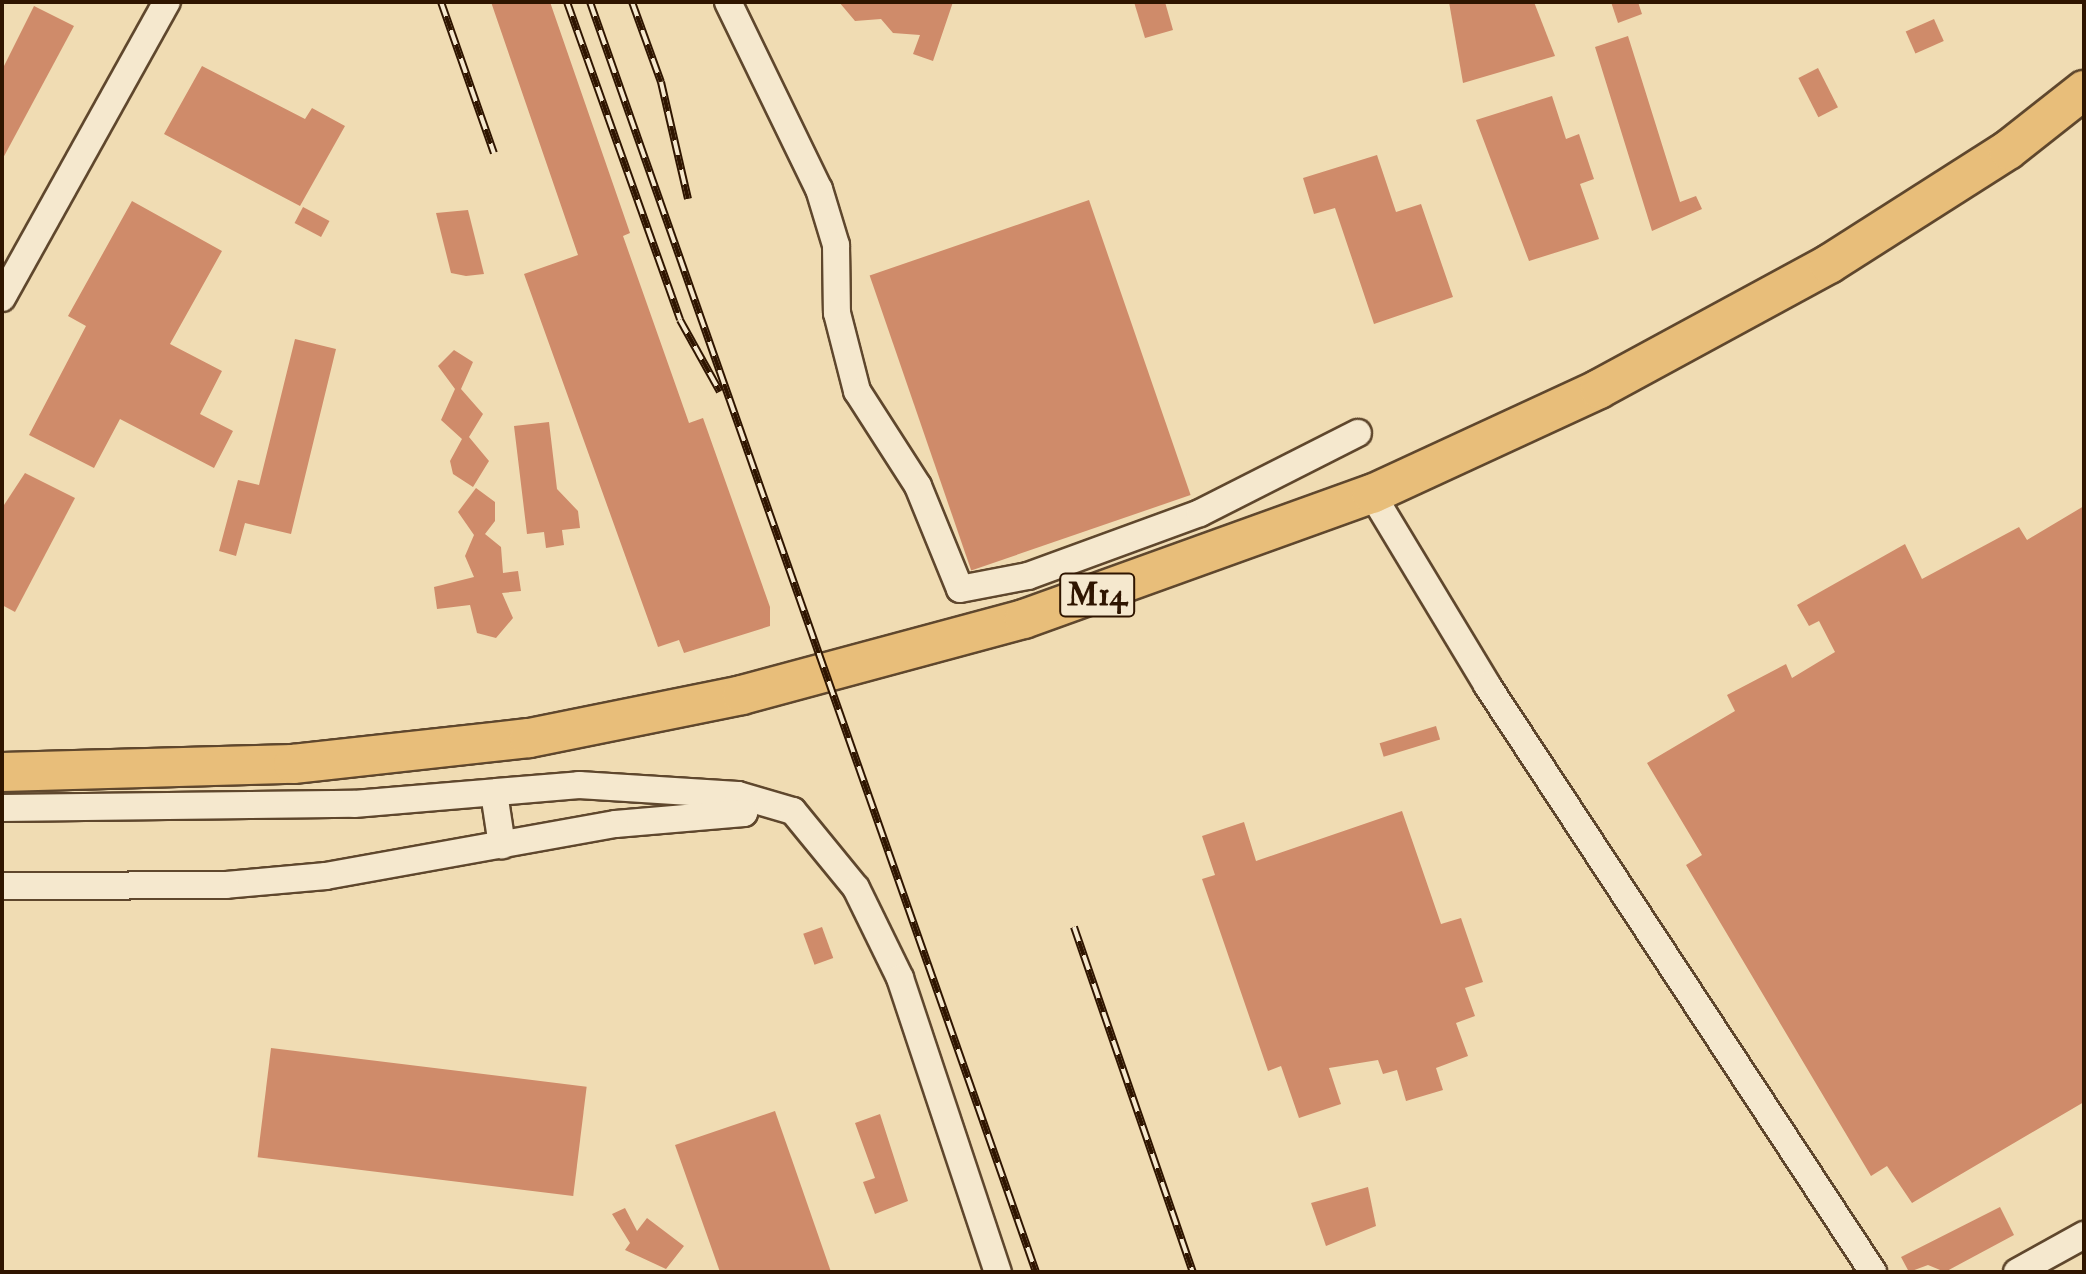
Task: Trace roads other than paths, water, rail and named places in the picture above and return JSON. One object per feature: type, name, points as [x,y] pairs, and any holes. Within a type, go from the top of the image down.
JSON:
[{"type":"highway","name":"M14","points":[[2,772],[293,764],[529,738],[742,695],[1024,619],[1372,494],[1718,329],[2008,150],[2084,90]]},
{"type":"street","points":[[2,298],[167,2]]},
{"type":"street","points":[[728,2],[819,189],[836,245],[837,313],[857,391],[918,486],[960,589],[1028,576],[1200,513],[1358,433]]},
{"type":"street","points":[[1372,494],[1487,685],[1873,1272]]},
{"type":"street","points":[[285,806],[293,764]]},
{"type":"street","points":[[2,808],[285,806],[579,785],[738,795],[770,800],[810,826],[862,899],[900,978],[998,1272]]},
{"type":"street","points":[[494,793],[502,845]]},
{"type":"street","points":[[2,886],[226,885],[434,861],[502,845],[744,813],[738,795]]},
{"type":"street","points":[[2017,1272],[2084,1235]]},
{"type":"railway","points":[[441,2],[494,153]]},
{"type":"railway","points":[[567,2],[680,320],[720,392]]},
{"type":"railway","points":[[590,2],[1036,1272]]},
{"type":"railway","points":[[632,2],[661,82],[688,199]]},
{"type":"railway","points":[[1074,927],[1193,1272]]}]
